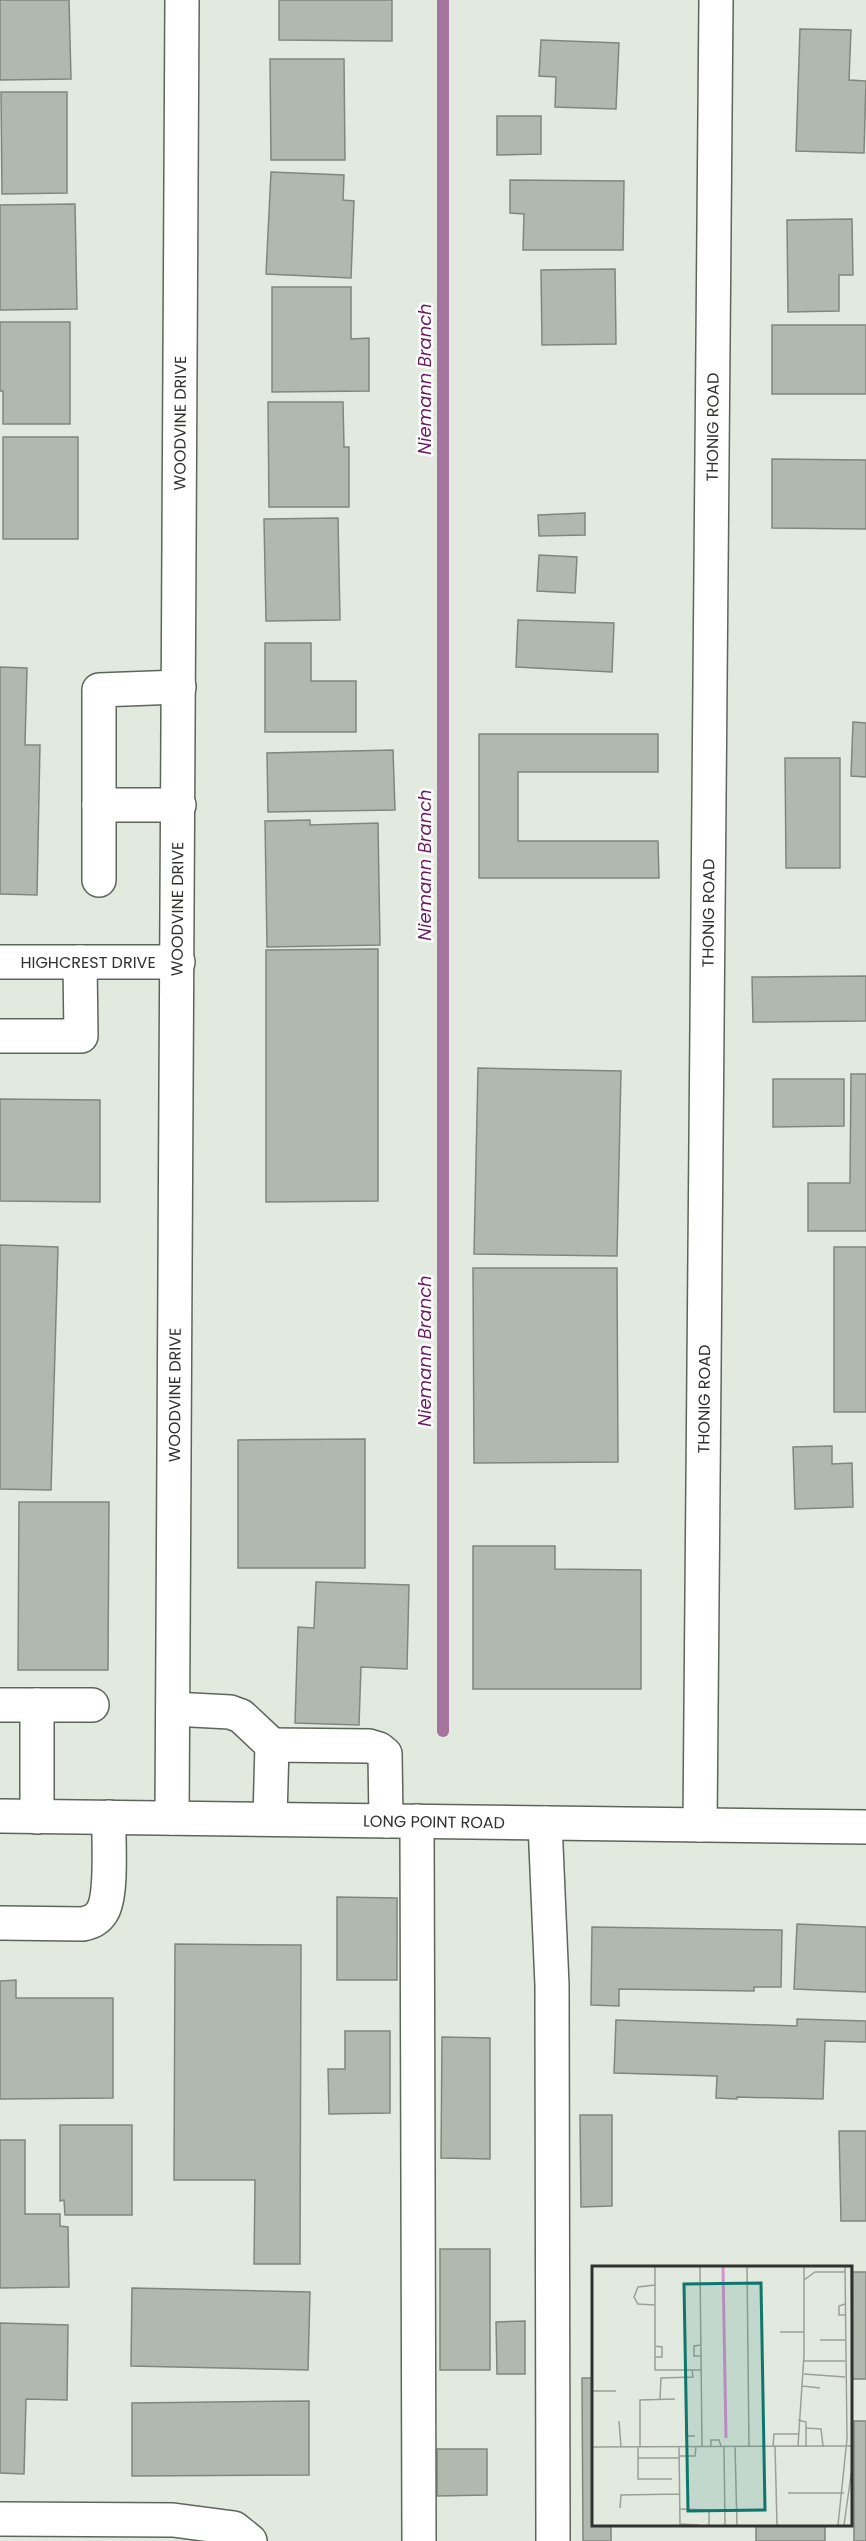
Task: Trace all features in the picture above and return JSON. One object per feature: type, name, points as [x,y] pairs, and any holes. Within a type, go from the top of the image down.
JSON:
[{"type":"street","name":"WOODVINE DRIVE","points":[[172,1818],[182,0]]},
{"type":"street","name":"THONIG ROAD","points":[[700,1825],[716,0]]},
{"type":"street","points":[[99,880],[99,690],[179,687]]},
{"type":"street","points":[[99,805],[179,805]]},
{"type":"street","name":"HIGHCREST DRIVE","points":[[0,962],[178,962]]},
{"type":"street","points":[[0,1036],[81,1036],[80,962]]},
{"type":"street","points":[[0,1705],[92,1705]]},
{"type":"street","points":[[37,1705],[37,1817]]},
{"type":"street","points":[[173,1709],[230,1712],[241,1716],[272,1745],[369,1746],[383,1750],[385,1754],[401,1821],[419,2541]]},
{"type":"street","points":[[270,1819],[272,1745]]},
{"type":"street","name":"LONG POINT ROAD","points":[[0,1816],[866,1827]]},
{"type":"street","points":[[0,1923],[83,1924],[93,1922],[101,1914],[108,1893],[109,1817]]},
{"type":"street","points":[[545,1823],[552,1997],[553,2541]]},
{"type":"street","points":[[0,2519],[173,2520],[234,2528],[250,2541]]},
{"type":"building","points":[[0,0],[69,0],[71,79],[0,80]]},
{"type":"building","points":[[279,0],[392,0],[392,41],[279,40]]},
{"type":"building","points":[[800,29],[851,30],[849,80],[866,81],[864,153],[796,151]]},
{"type":"building","points":[[541,40],[619,43],[616,109],[555,107],[556,77],[539,76]]},
{"type":"building","points":[[270,59],[344,59],[345,160],[271,160]]},
{"type":"building","points":[[1,92],[67,92],[67,193],[2,194]]},
{"type":"building","points":[[497,116],[541,116],[541,154],[497,155]]},
{"type":"building","points":[[271,172],[344,175],[343,200],[354,201],[351,278],[266,274]]},
{"type":"building","points":[[510,180],[624,181],[623,250],[523,250],[524,214],[510,213]]},
{"type":"building","points":[[75,204],[77,309],[0,310],[0,205]]},
{"type":"building","points":[[852,219],[853,275],[839,275],[839,311],[788,312],[787,220]]},
{"type":"building","points":[[615,269],[616,344],[542,345],[541,270]]},
{"type":"building","points":[[272,287],[351,287],[351,339],[369,338],[369,391],[272,392]]},
{"type":"building","points":[[0,322],[70,322],[70,424],[3,424],[3,391],[0,391]]},
{"type":"building","points":[[772,325],[866,325],[866,394],[772,394]]},
{"type":"building","points":[[268,402],[343,402],[344,447],[349,447],[349,507],[269,507]]},
{"type":"building","points":[[3,437],[78,437],[78,539],[3,539]]},
{"type":"building","points":[[772,459],[866,460],[866,529],[772,528]]},
{"type":"building","points":[[585,513],[585,535],[539,536],[538,515]]},
{"type":"building","points":[[338,518],[340,620],[266,621],[264,519]]},
{"type":"building","points":[[539,555],[577,557],[575,593],[537,591]]},
{"type":"building","points":[[518,620],[614,623],[612,672],[516,667]]},
{"type":"building","points":[[265,643],[311,643],[311,681],[356,681],[356,732],[265,732]]},
{"type":"building","points":[[0,667],[27,668],[25,745],[40,745],[37,895],[0,894]]},
{"type":"building","points":[[853,722],[866,723],[866,777],[851,776]]},
{"type":"building","points":[[479,734],[658,734],[658,772],[518,772],[518,841],[658,841],[659,878],[479,878]]},
{"type":"building","points":[[393,750],[395,810],[268,812],[267,753]]},
{"type":"building","points":[[785,758],[840,758],[840,868],[786,868]]},
{"type":"building","points":[[310,820],[310,825],[378,823],[380,945],[267,947],[265,821]]},
{"type":"building","points":[[378,949],[378,1201],[266,1202],[266,950]]},
{"type":"building","points":[[866,976],[866,1021],[753,1022],[752,977]]},
{"type":"building","points":[[478,1068],[621,1071],[617,1256],[474,1254]]},
{"type":"building","points":[[851,1074],[866,1074],[866,1231],[808,1231],[808,1183],[850,1183]]},
{"type":"building","points":[[773,1079],[844,1079],[844,1126],[773,1127]]},
{"type":"building","points":[[0,1099],[100,1100],[100,1202],[0,1201]]},
{"type":"building","points":[[0,1245],[58,1247],[51,1490],[0,1489]]},
{"type":"building","points":[[834,1247],[866,1247],[866,1412],[834,1412]]},
{"type":"building","points":[[473,1268],[617,1268],[618,1462],[474,1463]]},
{"type":"building","points":[[365,1439],[365,1568],[238,1568],[238,1440]]},
{"type":"building","points":[[832,1446],[832,1464],[852,1463],[853,1507],[795,1509],[793,1447]]},
{"type":"building","points":[[19,1502],[109,1502],[108,1670],[18,1670]]},
{"type":"building","points":[[473,1546],[555,1546],[555,1569],[641,1570],[641,1689],[473,1689]]},
{"type":"building","points":[[316,1582],[409,1585],[407,1669],[361,1667],[359,1725],[295,1723],[298,1627],[314,1628]]},
{"type":"building","points":[[337,1897],[397,1898],[397,1980],[337,1980]]},
{"type":"building","points":[[797,1924],[866,1927],[866,1992],[794,1989]]},
{"type":"building","points":[[592,1927],[782,1930],[781,1987],[754,1987],[754,1991],[619,1989],[619,2006],[591,2005]]},
{"type":"building","points":[[175,1944],[301,1945],[300,2264],[254,2264],[255,2180],[174,2180]]},
{"type":"building","points":[[16,1980],[16,1998],[113,1998],[113,2098],[0,2099],[0,1981]]},
{"type":"building","points":[[797,2019],[866,2021],[866,2042],[825,2041],[823,2099],[716,2098],[717,2076],[614,2073],[616,2020],[797,2026]]},
{"type":"building","points":[[345,2031],[390,2031],[390,2113],[329,2114],[328,2069],[345,2069]]},
{"type":"building","points":[[442,2037],[490,2038],[490,2159],[441,2158]]},
{"type":"building","points":[[580,2115],[612,2115],[612,2206],[581,2207]]},
{"type":"building","points":[[60,2125],[132,2125],[132,2215],[65,2215],[64,2200],[60,2201]]},
{"type":"building","points":[[839,2131],[866,2131],[866,2221],[841,2221]]},
{"type":"building","points":[[0,2140],[25,2140],[25,2214],[60,2214],[60,2226],[68,2227],[69,2287],[0,2288]]},
{"type":"building","points":[[440,2249],[490,2249],[490,2370],[440,2370]]},
{"type":"building","points":[[851,2272],[866,2272],[866,2379],[851,2379]]},
{"type":"building","points":[[132,2288],[310,2292],[308,2370],[131,2366]]},
{"type":"building","points":[[525,2321],[525,2374],[497,2374],[496,2322]]},
{"type":"building","points":[[0,2323],[68,2325],[67,2400],[26,2399],[24,2474],[0,2473]]},
{"type":"building","points":[[582,2378],[592,2378],[592,2526],[611,2526],[611,2541],[583,2541]]},
{"type":"building","points":[[309,2401],[309,2475],[132,2476],[132,2403]]},
{"type":"building","points":[[854,2421],[866,2421],[866,2541],[854,2541]]},
{"type":"building","points":[[437,2449],[487,2449],[487,2495],[437,2496]]},
{"type":"building","points":[[756,2526],[825,2526],[825,2541],[756,2541]]},
{"type":"waterway","name":"Niemann Branch","points":[[443,0],[443,1731]]}]
